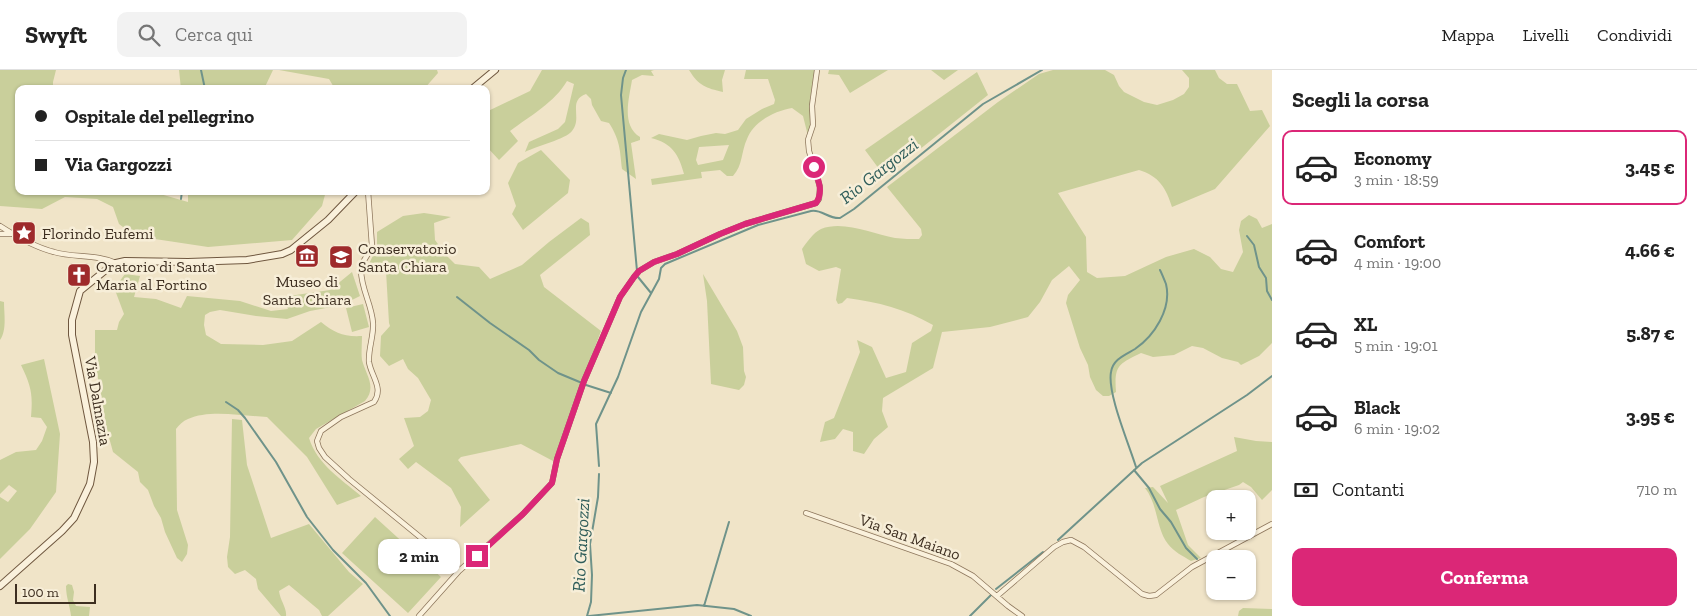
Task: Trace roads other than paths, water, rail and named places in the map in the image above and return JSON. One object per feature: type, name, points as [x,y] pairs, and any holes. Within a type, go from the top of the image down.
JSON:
[{"type":"main road","points":[[478,85],[495,70]]},
{"type":"main road","points":[[116,263],[126,261],[188,262],[247,260],[282,254],[291,250],[328,220],[352,195]]},
{"type":"main road","name":"Via Dalmazia","points":[[0,586],[74,518],[90,484],[94,462],[92,442],[72,335],[72,320],[80,291],[116,263]]},
{"type":"street","points":[[419,616],[459,571],[523,514],[552,483],[557,459],[584,381],[620,297],[639,271],[654,262],[745,224],[816,203],[819,199],[820,187],[809,151],[808,140],[813,125],[812,106],[817,70]]},
{"type":"street","points":[[368,195],[372,246],[363,262],[361,270],[363,287],[373,321],[369,362],[378,387],[377,397],[374,402],[330,424],[321,431],[317,441],[325,457],[349,479],[453,564],[459,571]]},
{"type":"street","points":[[0,226],[20,239],[54,252],[98,258],[116,263]]},
{"type":"street","points":[[0,234],[12,234]]},
{"type":"street","name":"Via San Maiano","points":[[806,513],[951,564],[973,576],[1022,616]]},
{"type":"street","points":[[997,596],[1054,546],[1068,540],[1084,547],[1142,594],[1156,595],[1192,568],[1272,524]]},
{"type":"waterway","points":[[201,70],[204,85]]},
{"type":"waterway","points":[[626,70],[621,95],[637,271]]},
{"type":"waterway","name":"Rio Gargozzi","points":[[599,466],[596,424],[618,377],[641,312],[659,279],[661,268],[665,264],[758,225],[811,211],[818,211],[840,218],[854,209],[983,104],[1042,70]]},
{"type":"waterway","points":[[181,199],[182,195]]},
{"type":"waterway","points":[[1247,236],[1254,245],[1259,267],[1266,278],[1267,291],[1272,300]]},
{"type":"waterway","points":[[1136,467],[1115,405],[1111,372],[1114,364],[1124,355],[1142,344],[1160,321],[1164,312],[1167,293],[1166,284],[1160,270]]},
{"type":"waterway","points":[[638,277],[651,293]]},
{"type":"waterway","points":[[457,297],[529,350],[539,360],[558,373],[582,383]]},
{"type":"waterway","points":[[1058,540],[1142,463],[1247,395],[1272,376]]},
{"type":"waterway","points":[[586,385],[611,393]]},
{"type":"waterway","points":[[226,402],[238,410],[245,418],[276,462],[307,517],[333,550],[366,583],[390,616]]},
{"type":"waterway","points":[[1134,470],[1149,488],[1160,509],[1171,522],[1186,548],[1197,559]]},
{"type":"waterway","name":"Rio Gargozzi","points":[[587,616],[591,602],[590,544],[598,497],[599,474]]},
{"type":"waterway","points":[[704,606],[729,522]]},
{"type":"waterway","points":[[996,589],[1043,552]]},
{"type":"waterway","points":[[970,616],[992,594]]},
{"type":"waterway","points":[[589,616],[697,605],[734,609],[751,616]]},
{"type":"place","name":"Florindo Eufemi","points":[[24,233]]},
{"type":"place","name":"Museo di Santa Chiara","points":[[307,256]]},
{"type":"place","name":"Conservatorio Santa Chiara","points":[[341,257]]},
{"type":"place","name":"Oratorio di Santa Maria al Fortino","points":[[79,275]]}]
